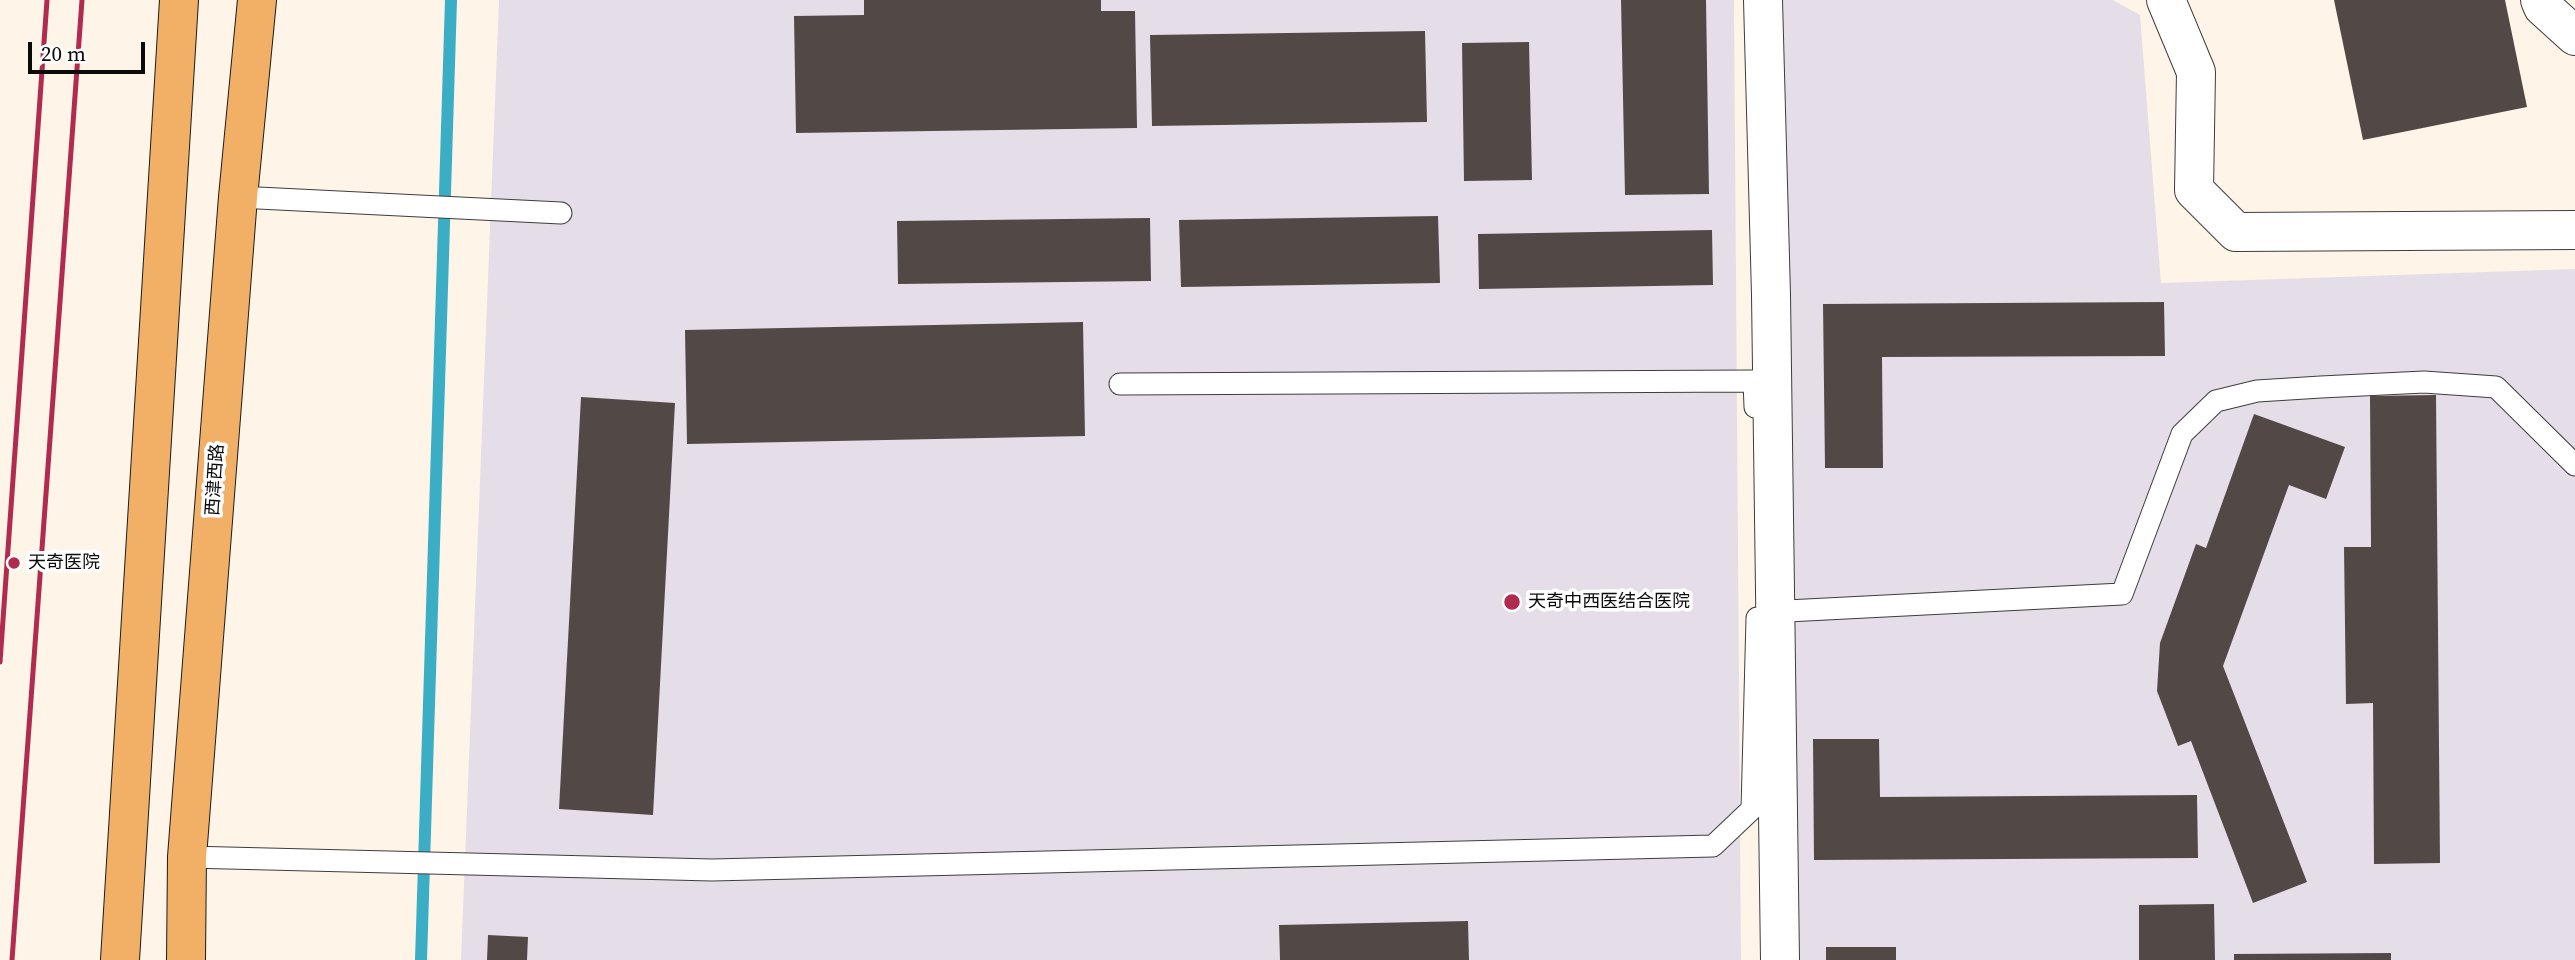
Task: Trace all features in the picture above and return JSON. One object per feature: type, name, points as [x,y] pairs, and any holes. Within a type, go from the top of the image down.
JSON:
[{"type":"main road","points":[[120,960],[179,0]]},
{"type":"main road","name":"西津西路","points":[[186,960],[187,856],[238,197],[257,0]]},
{"type":"street","points":[[1763,0],[1766,612],[1780,960]]},
{"type":"street","points":[[2166,0],[2196,72],[2194,190],[2236,232],[2575,230]]},
{"type":"street","points":[[2540,0],[2543,7],[2575,36]]},
{"type":"lane","points":[[238,197],[561,213]]},
{"type":"lane","points":[[187,856],[367,863],[712,870],[1713,846],[1752,809],[1766,612],[1754,381],[1120,384]]},
{"type":"lane","points":[[1766,612],[2122,594],[2182,434],[2216,401],[2258,391],[2424,382],[2496,387],[2575,465]]},
{"type":"shaded area","points":[[499,0],[1734,0],[1741,960],[461,960]]},
{"type":"shaded area","points":[[1750,0],[2113,0],[2140,15],[2161,283],[2575,269],[2575,960],[1786,960]]},
{"type":"building","points":[[864,0],[1101,0],[1101,11],[1135,11],[1137,128],[796,133],[794,16],[864,15]]},
{"type":"building","points":[[1621,0],[1706,0],[1709,194],[1625,195]]},
{"type":"building","points":[[2334,0],[2505,0],[2527,107],[2363,140]]},
{"type":"building","points":[[1425,31],[1427,122],[1152,126],[1150,35]]},
{"type":"building","points":[[1529,42],[1532,180],[1464,181],[1462,43]]},
{"type":"building","points":[[1438,216],[1440,283],[1181,287],[1179,220]]},
{"type":"building","points":[[1150,218],[1151,281],[898,284],[897,221]]},
{"type":"building","points":[[1712,230],[1713,285],[1479,289],[1478,234]]},
{"type":"building","points":[[2164,302],[2165,356],[1882,357],[1883,468],[1825,468],[1823,304]]},
{"type":"building","points":[[1083,322],[1085,436],[687,444],[685,330]]},
{"type":"building","points":[[2436,395],[2440,863],[2374,864],[2373,703],[2346,704],[2344,547],[2371,547],[2370,396]]},
{"type":"building","points":[[581,397],[675,403],[653,815],[559,809]]},
{"type":"building","points":[[2254,414],[2345,447],[2326,499],[2289,485],[2223,666],[2307,882],[2253,903],[2191,741],[2178,746],[2157,691],[2160,643],[2196,544],[2206,548]]},
{"type":"building","points":[[1813,739],[1879,739],[1880,797],[2197,795],[2198,858],[1814,860]]},
{"type":"building","points":[[2214,904],[2215,960],[2139,960],[2139,905]]},
{"type":"building","points":[[1468,921],[1469,960],[1280,960],[1279,925]]},
{"type":"building","points":[[488,935],[528,937],[527,960],[487,960]]},
{"type":"building","points":[[1826,947],[1896,947],[1896,960],[1826,960]]},
{"type":"building","points":[[2391,953],[2391,960],[2234,960],[2234,954]]},
{"type":"waterway","points":[[421,960],[451,0]]},
{"type":"railway","points":[[0,662],[47,0]]},
{"type":"railway","points":[[12,960],[82,0]]},
{"type":"place","name":"天奇医院","points":[[14,563]]},
{"type":"place","name":"天奇中西医结合医院","points":[[1512,602]]}]
